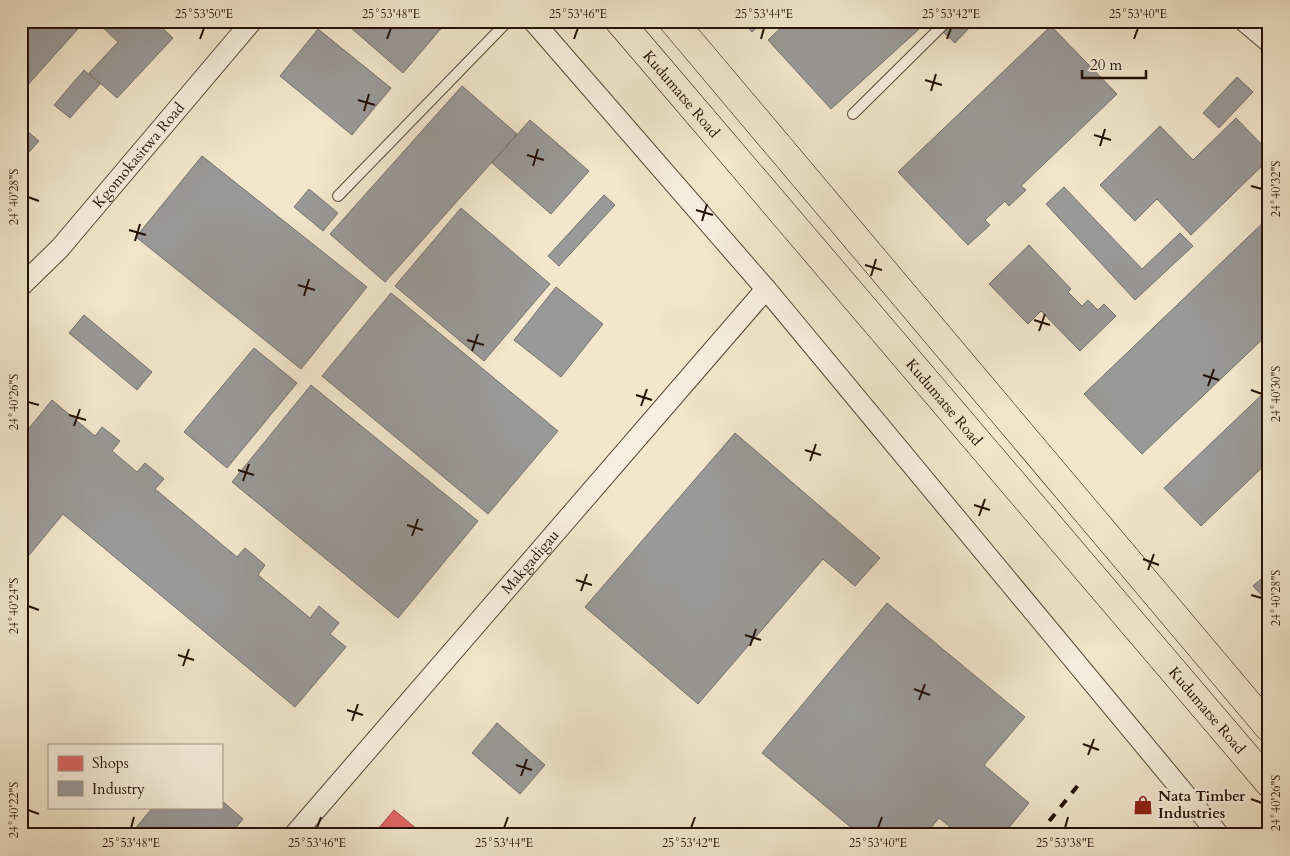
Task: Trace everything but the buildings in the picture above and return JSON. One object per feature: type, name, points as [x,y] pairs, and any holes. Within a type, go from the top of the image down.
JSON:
[{"type":"main road","name":"Kudumatse Road","points":[[619,21],[1269,783]]},
{"type":"main road","points":[[673,21],[1269,728]]},
{"type":"street","name":"Kgomokasitwa Road","points":[[21,286],[60,248],[252,21]]},
{"type":"street","points":[[533,21],[766,289],[1220,835]]},
{"type":"street","points":[[1244,21],[1269,42]]},
{"type":"street","name":"Makgadigau","points":[[294,835],[766,289]]},
{"type":"lane","points":[[338,196],[508,21]]},
{"type":"lane","points":[[853,114],[947,21]]},
{"type":"railway","points":[[1038,835],[1079,784]]},
{"type":"place","name":"Nata Timber Industries","points":[[1143,805]]}]
